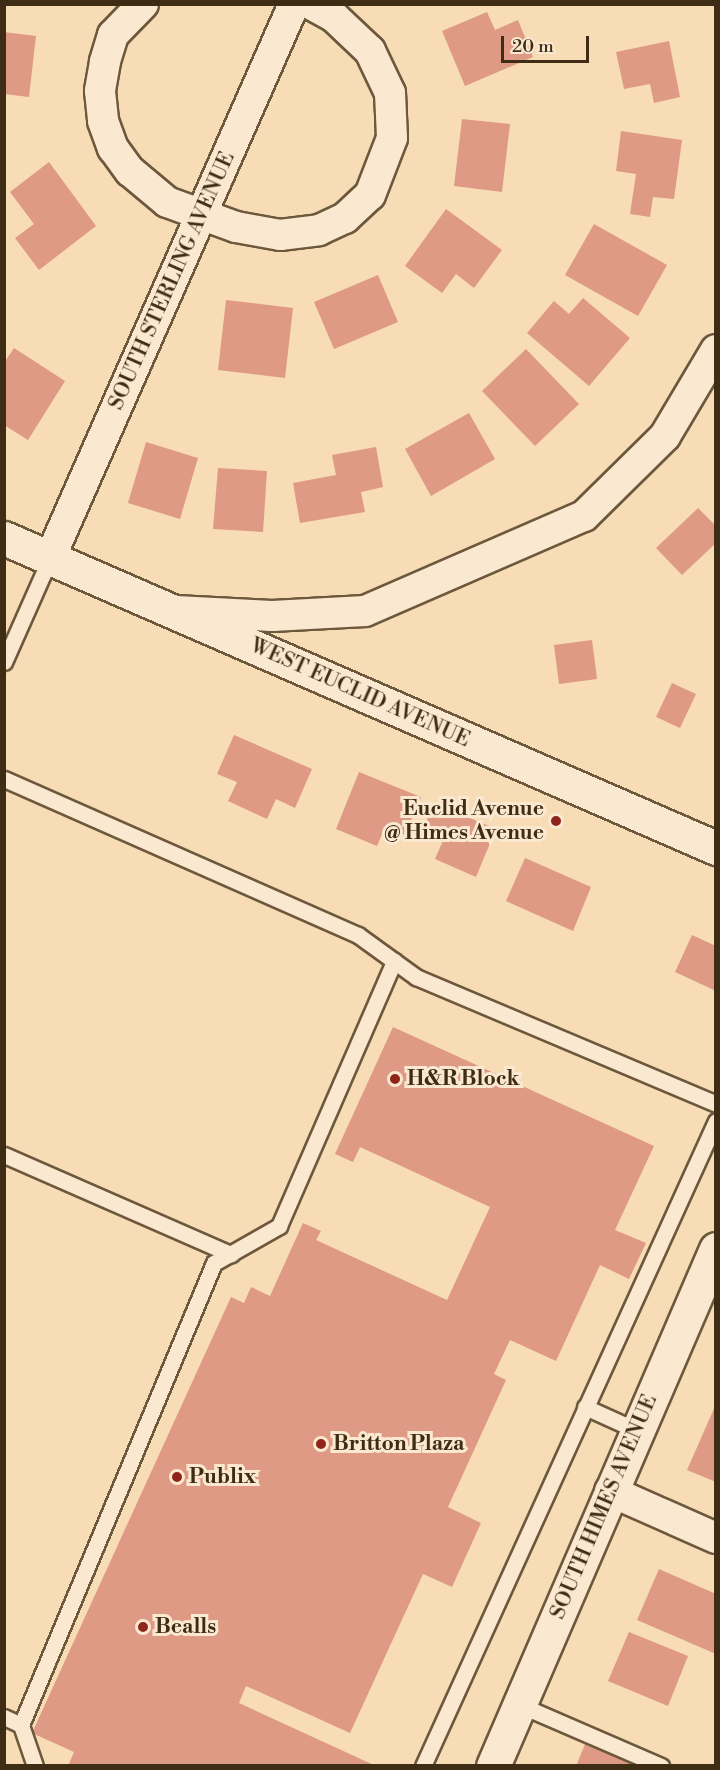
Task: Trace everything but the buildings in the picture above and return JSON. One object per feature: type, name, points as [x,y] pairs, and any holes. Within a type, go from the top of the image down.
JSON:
[{"type":"street","points":[[143,4],[113,35],[99,91],[103,121],[113,147],[130,171],[167,202],[201,216],[280,235],[319,230],[345,218],[370,195],[392,138],[390,93],[370,51],[334,17],[311,4]]},
{"type":"street","name":"SOUTH STERLING AVENUE","points":[[50,558],[294,4]]},
{"type":"street","points":[[170,610],[272,616],[365,611],[584,516],[665,436],[716,350]]},
{"type":"street","name":"WEST EUCLID AVENUE","points":[[4,538],[716,848]]},
{"type":"street","name":"SOUTH HIMES AVENUE","points":[[493,1766],[716,1249]]},
{"type":"street","points":[[610,1491],[716,1538]]},
{"type":"lane","points":[[4,662],[50,558]]},
{"type":"lane","points":[[4,779],[358,935],[416,977],[716,1104]]},
{"type":"lane","points":[[35,1766],[21,1725],[214,1263],[279,1226],[394,961]]},
{"type":"lane","points":[[423,1766],[716,1121]]},
{"type":"lane","points":[[4,1155],[231,1254]]},
{"type":"lane","points":[[585,1407],[636,1430]]},
{"type":"lane","points":[[520,1705],[661,1766]]},
{"type":"lane","points":[[4,1717],[21,1725]]},
{"type":"place","name":"Euclid Avenue @ Himes Avenue","points":[[556,821]]},
{"type":"place","name":"H&R Block","points":[[395,1079]]},
{"type":"place","name":"Britton Plaza","points":[[321,1444]]},
{"type":"place","name":"Publix","points":[[177,1477]]},
{"type":"place","name":"Bealls","points":[[143,1627]]}]
